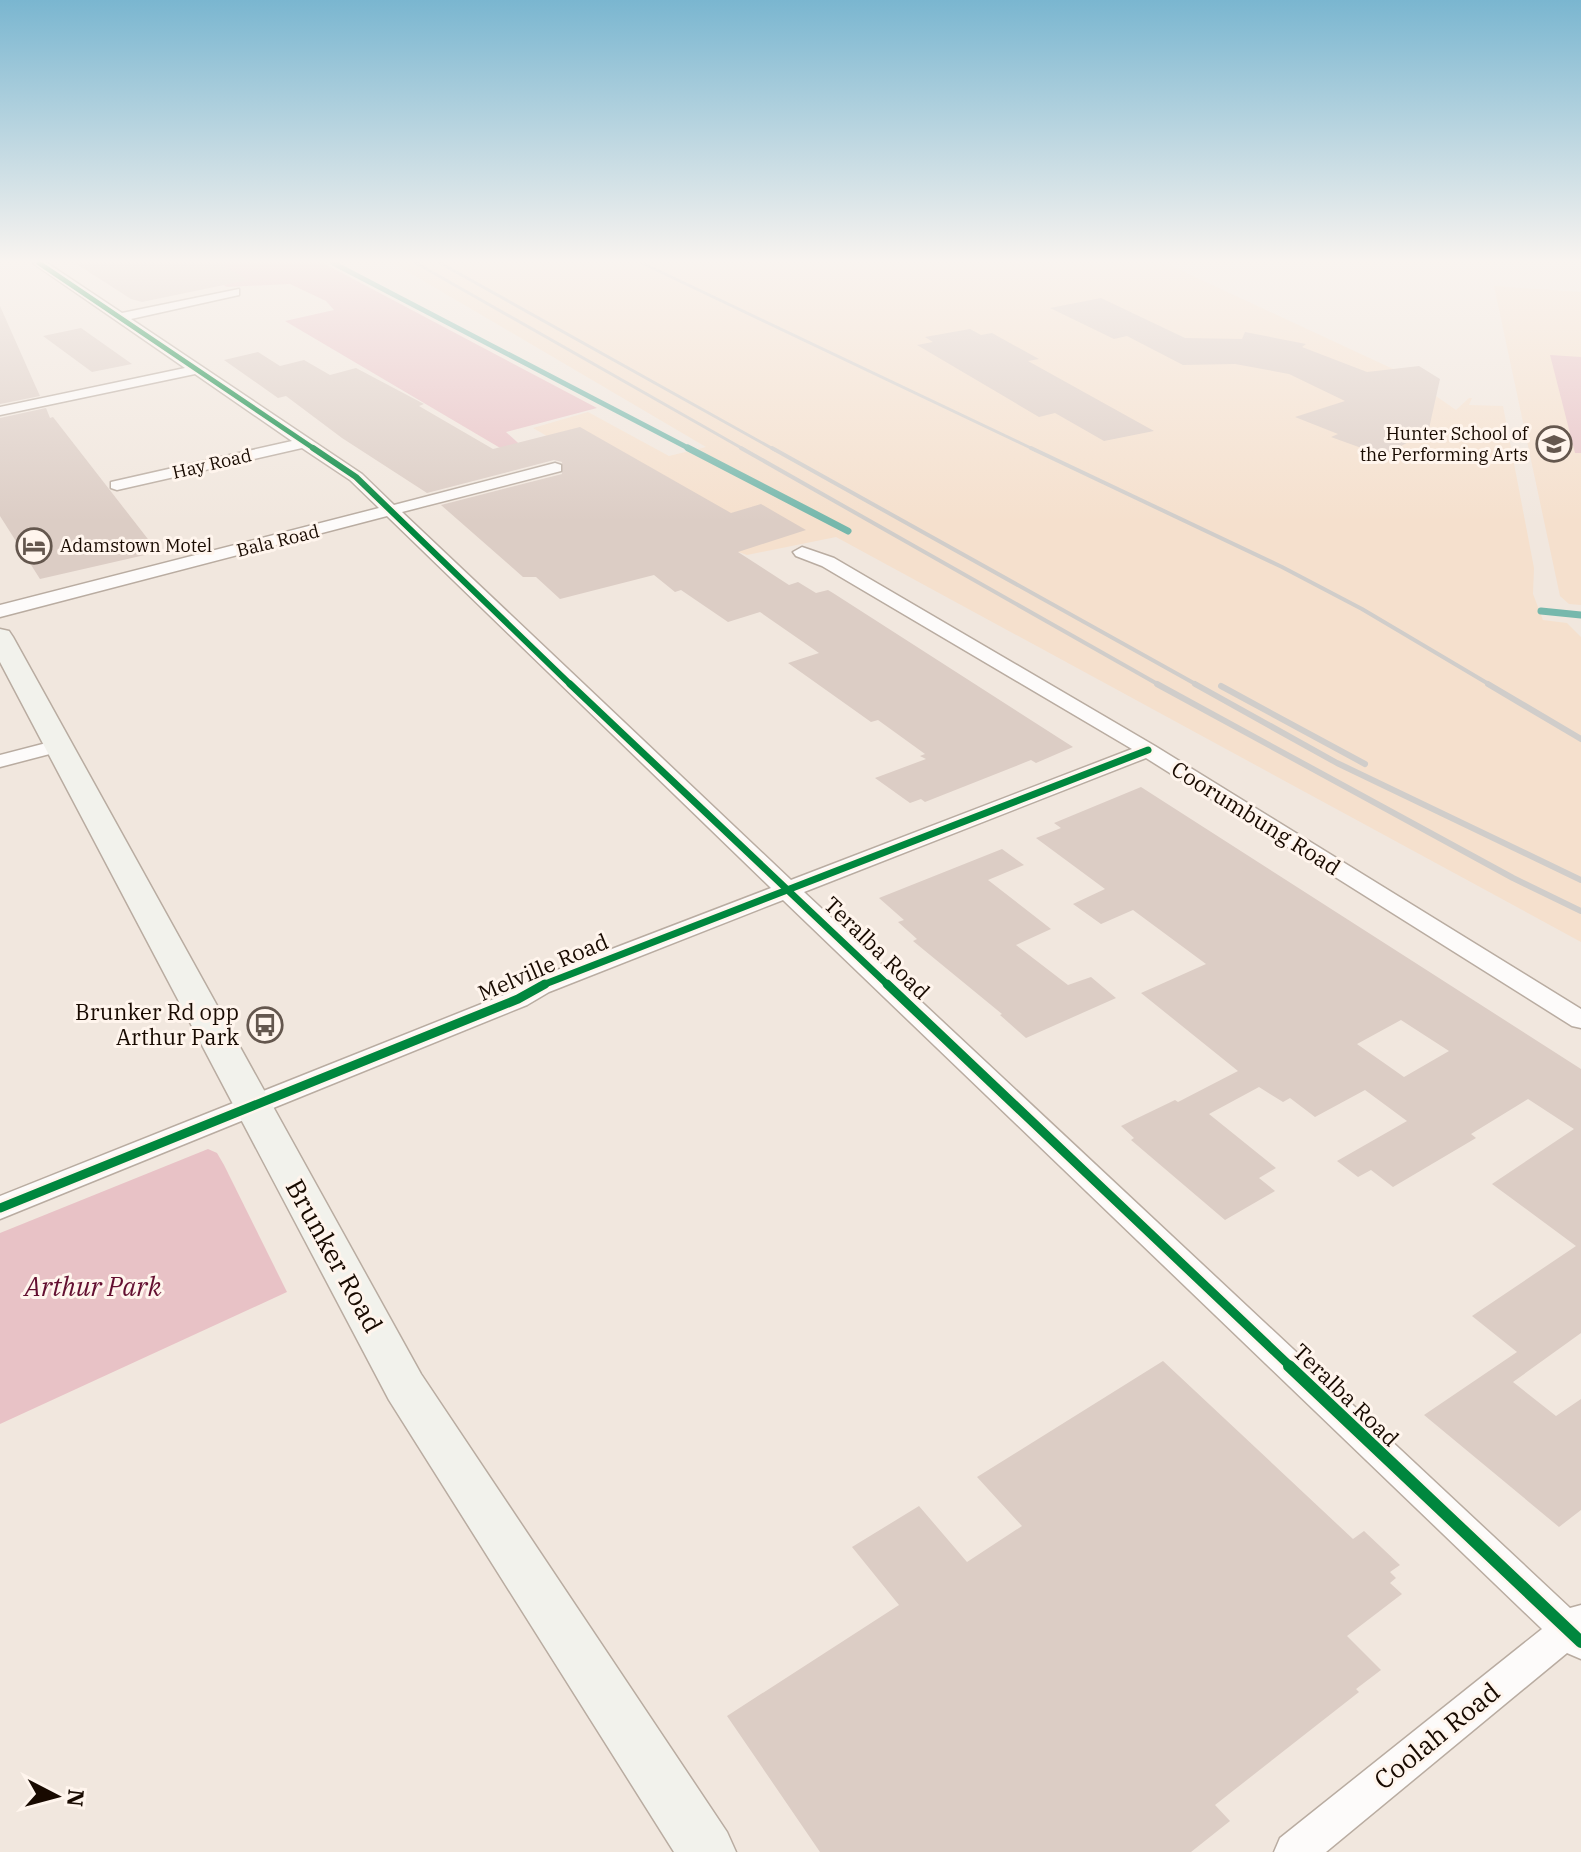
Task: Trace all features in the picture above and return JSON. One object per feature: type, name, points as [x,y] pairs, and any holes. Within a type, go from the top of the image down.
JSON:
[{"type":"main road","name":"Brunker Road","points":[[0,637],[405,1387],[707,1852]]},
{"type":"street","name":"Teralba Road","points":[[167,349],[356,477],[538,654],[1577,1631]]},
{"type":"street","points":[[0,411],[196,370]]},
{"type":"street","name":"Hay Road","points":[[117,485],[306,442]]},
{"type":"street","name":"Bala Road","points":[[0,611],[555,468]]},
{"type":"street","name":"Coorumbung Road","points":[[802,552],[828,562],[1148,750],[1581,1020]]},
{"type":"street","points":[[0,761],[58,746]]},
{"type":"street","name":"Melville Road","points":[[0,1208],[518,999],[540,986],[1148,750]]},
{"type":"street","name":"Coolah Road","points":[[1294,1852],[1577,1631]]},
{"type":"shaded area","points":[[540,349],[1351,349],[1406,375],[1456,410],[1469,398],[1472,398],[1469,405],[1503,406],[1534,568],[1533,594],[1543,620],[1567,623],[1581,637],[1581,942],[836,537],[747,555],[654,522],[604,469],[533,428],[588,412],[669,456],[706,447]]},
{"type":"shaded area","name":"Hunter School of the Performing Arts","points":[[1508,349],[1581,349],[1581,605],[1569,604],[1560,596]]},
{"type":"green space","points":[[333,349],[486,349],[597,408],[506,432],[538,461],[529,465]]},
{"type":"green space","points":[[1550,355],[1581,357],[1581,453],[1575,453]]},
{"type":"green space","name":"Arthur Park","points":[[208,1149],[217,1153],[224,1165],[287,1292],[0,1424],[0,1233]]},
{"type":"building","points":[[0,349],[19,349],[40,396],[0,404]]},
{"type":"building","points":[[61,349],[111,349],[132,364],[92,372]]},
{"type":"building","points":[[925,349],[1022,349],[1039,359],[1028,361],[1154,431],[1104,441],[1055,413],[1039,417]]},
{"type":"building","points":[[1153,349],[1308,349],[1367,372],[1419,366],[1440,379],[1426,442],[1414,439],[1388,453],[1378,454],[1331,437],[1338,434],[1295,417],[1345,401],[1289,374],[1235,364],[1183,365]]},
{"type":"building","points":[[258,352],[280,366],[304,360],[330,375],[356,368],[424,404],[419,406],[493,449],[580,427],[731,513],[761,504],[806,530],[738,552],[789,585],[798,582],[816,593],[828,590],[1073,747],[1036,763],[1031,760],[925,802],[921,799],[910,803],[875,778],[926,759],[920,756],[925,754],[878,720],[871,722],[788,663],[819,653],[760,612],[728,622],[681,590],[675,592],[654,575],[560,599],[536,577],[523,577],[441,505],[562,474],[562,462],[554,460],[427,493],[342,438],[286,396],[278,398],[224,360]]},
{"type":"building","points":[[46,408],[50,418],[53,417],[158,552],[40,579],[0,516],[0,418]]},
{"type":"building","points":[[1141,787],[1581,1069],[1581,1333],[1513,1382],[1556,1416],[1581,1399],[1581,1510],[1559,1527],[1424,1415],[1517,1352],[1472,1316],[1576,1246],[1492,1184],[1574,1129],[1528,1099],[1471,1134],[1476,1138],[1393,1187],[1371,1170],[1358,1177],[1337,1161],[1407,1121],[1365,1090],[1315,1117],[1290,1098],[1283,1102],[1259,1087],[1209,1114],[1276,1168],[1259,1178],[1275,1191],[1225,1220],[1131,1140],[1134,1138],[1121,1126],[1175,1100],[1178,1102],[1238,1071],[1141,993],[1206,964],[1133,910],[1101,924],[1073,904],[1105,889],[1036,838],[1061,828],[1054,823]],"holes":[[[1401,1020],[1449,1051],[1404,1077],[1357,1044]]]},
{"type":"building","points":[[1002,849],[1024,865],[988,880],[1051,929],[1016,945],[1068,985],[1091,977],[1116,998],[1026,1038],[1002,1014],[913,941],[917,939],[898,922],[904,920],[879,898]]},
{"type":"building","points":[[1163,1361],[1353,1539],[1364,1531],[1400,1565],[1390,1572],[1396,1578],[1390,1583],[1402,1594],[1347,1636],[1381,1670],[1356,1689],[1359,1692],[1215,1805],[1230,1821],[1191,1852],[820,1852],[727,1716],[899,1605],[852,1547],[919,1506],[967,1562],[1022,1526],[977,1477]]},
{"type":"waterway","points":[[499,349],[692,450]]},
{"type":"waterway","points":[[688,448],[848,531]]},
{"type":"waterway","points":[[1541,611],[1581,615]]},
{"type":"railway","points":[[568,349],[745,450]]},
{"type":"railway","points":[[595,349],[775,450]]},
{"type":"railway","points":[[824,349],[1035,450]]},
{"type":"railway","points":[[741,448],[1161,686]]},
{"type":"railway","points":[[772,448],[1199,686]]},
{"type":"railway","points":[[1031,448],[1282,567],[1362,609],[1492,686]]},
{"type":"railway","points":[[1157,684],[1513,878],[1581,911]]},
{"type":"railway","points":[[1195,684],[1337,763],[1581,880]]},
{"type":"railway","points":[[1488,684],[1581,739]]},
{"type":"railway","points":[[1221,686],[1365,764]]},
{"type":"cycle path","points":[[167,349],[356,477],[538,654],[1581,1642]]},
{"type":"cycle path","points":[[0,1208],[518,999],[540,986],[1148,750]]},
{"type":"place","name":"Hunter School of the Performing Arts","points":[[1554,444]]},
{"type":"place","name":"Adamstown Motel","points":[[34,546]]},
{"type":"place","name":"Brunker Rd opp Arthur Park","points":[[265,1025]]}]
